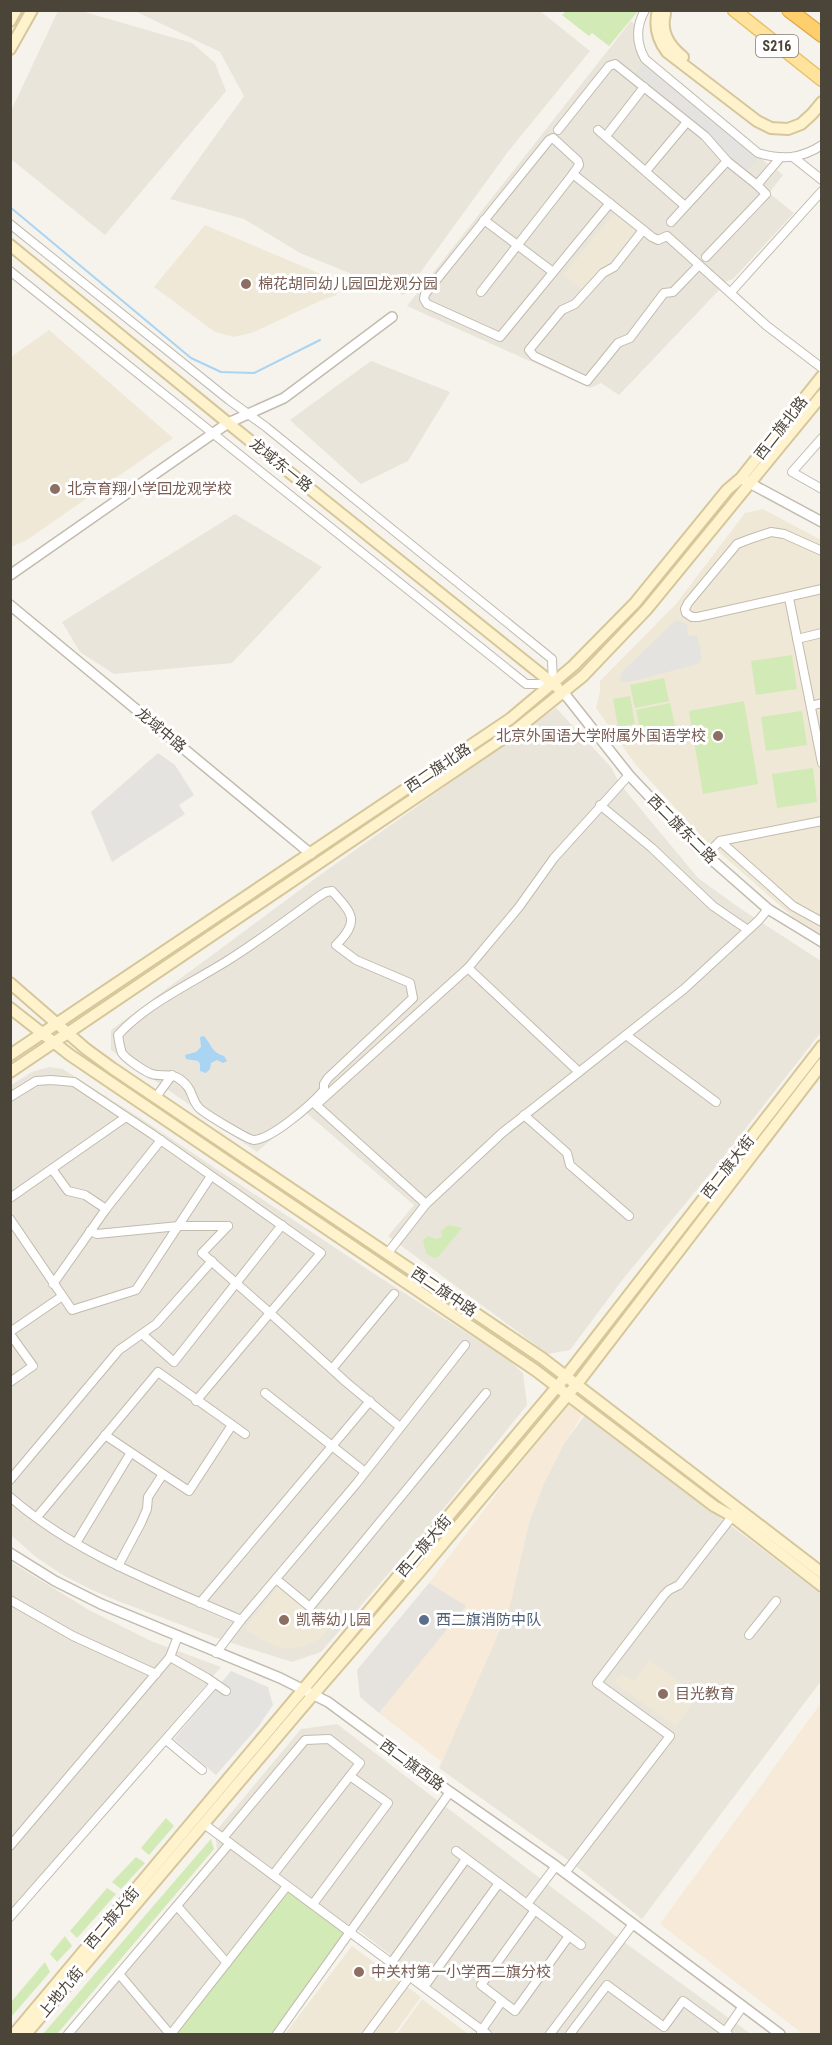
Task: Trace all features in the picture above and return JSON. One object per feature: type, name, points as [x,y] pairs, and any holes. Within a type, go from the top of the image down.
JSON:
[{"type":"highway","points":[[794,14],[822,35]]},
{"type":"main road","points":[[10,21],[16,10]]},
{"type":"main road","points":[[10,49],[32,10]]},
{"type":"main road","points":[[658,10],[656,31],[661,45],[667,52],[761,124],[782,129],[795,126],[812,114],[821,97]]},
{"type":"main road","points":[[666,10],[663,29],[674,49],[765,119],[780,123],[793,120],[821,97]]},
{"type":"main road","name":"S216","points":[[734,10],[822,80]]},
{"type":"main road","name":"龙域东一路","points":[[10,245],[564,693]]},
{"type":"main road","name":"西二旗北路","points":[[10,1072],[517,729],[564,693],[646,610],[746,481],[822,376]]},
{"type":"main road","name":"西二旗北路","points":[[10,1055],[510,719],[553,684],[635,603],[727,490],[746,481],[822,395]]},
{"type":"main road","name":"西二旗中路","points":[[10,983],[112,1068],[566,1376],[736,1512],[822,1586]]},
{"type":"main road","name":"西二旗中路","points":[[10,1008],[70,1055],[558,1386],[714,1506],[736,1512],[822,1573]]},
{"type":"main road","name":"西二旗大街","points":[[120,1922],[204,1824],[558,1386],[822,1046]]},
{"type":"main road","name":"西二旗大街","points":[[14,2034],[309,1692],[423,1569],[576,1384],[822,1064]]},
{"type":"main road","name":"上地九街","points":[[26,2034],[120,1922]]},
{"type":"street","points":[[645,10],[638,34],[638,44],[645,59],[758,153],[780,158],[793,157],[822,145]]},
{"type":"street","points":[[558,130],[609,66],[615,64],[705,136],[727,161],[766,194],[706,257]]},
{"type":"street","points":[[644,87],[602,133],[685,206]]},
{"type":"street","points":[[646,171],[687,122]]},
{"type":"street","points":[[481,292],[579,165],[578,161],[553,138],[549,140],[424,294],[427,304],[500,337],[610,203]]},
{"type":"street","points":[[793,157],[822,180]]},
{"type":"street","points":[[757,185],[780,158]]},
{"type":"street","points":[[671,222],[727,161]]},
{"type":"street","points":[[573,174],[658,240],[667,236],[767,326],[822,368]]},
{"type":"street","points":[[730,292],[822,191]]},
{"type":"street","points":[[484,220],[553,272]]},
{"type":"street","points":[[10,225],[266,427],[552,659],[553,684],[526,684],[10,271]]},
{"type":"street","points":[[643,230],[614,267],[603,273],[576,304],[562,310],[528,350],[534,356],[587,381],[618,343],[630,338],[664,293],[673,292],[699,265]]},
{"type":"street","points":[[10,575],[228,423],[284,398],[392,317]]},
{"type":"street","points":[[822,438],[792,472],[822,489]]},
{"type":"street","points":[[746,481],[822,522]]},
{"type":"street","points":[[822,551],[784,534],[771,532],[737,544],[685,609],[686,613],[692,617],[698,617],[822,589]]},
{"type":"street","points":[[789,598],[822,763]]},
{"type":"street","name":"龙域中路","points":[[10,605],[311,854]]},
{"type":"street","points":[[797,639],[822,633]]},
{"type":"street","name":"西二旗东二路","points":[[564,693],[629,775],[706,855],[768,909],[822,942]]},
{"type":"street","points":[[811,706],[822,704]]},
{"type":"street","points":[[426,1204],[316,1105],[468,968],[519,907],[554,858],[629,775]]},
{"type":"street","points":[[600,806],[652,848],[714,906],[748,930]]},
{"type":"street","points":[[706,855],[720,841],[822,821]]},
{"type":"street","points":[[720,841],[793,906],[822,922]]},
{"type":"street","points":[[332,891],[347,908],[352,919],[352,926],[336,945],[356,960],[410,983],[413,998],[410,1002],[328,1078],[324,1084],[324,1090],[315,1100],[266,1137],[249,1139],[199,1107],[186,1083],[172,1076],[152,1074],[138,1066],[122,1053],[118,1035],[126,1026],[153,1007],[230,959],[326,892],[332,891]]},
{"type":"street","points":[[387,1254],[426,1204],[502,1133],[684,989],[768,909]]},
{"type":"street","points":[[468,968],[579,1072]]},
{"type":"street","points":[[626,1035],[716,1102]]},
{"type":"street","points":[[156,1097],[172,1076]]},
{"type":"street","points":[[10,1097],[36,1081],[69,1081],[85,1088],[321,1253],[196,1401]]},
{"type":"street","points":[[524,1115],[567,1153],[570,1165],[629,1216]]},
{"type":"street","points":[[10,1198],[126,1117]]},
{"type":"street","points":[[53,1284],[106,1209],[161,1140]]},
{"type":"street","points":[[52,1169],[69,1191],[85,1195],[106,1209]]},
{"type":"street","points":[[10,1219],[72,1310],[136,1290],[211,1176]]},
{"type":"street","points":[[142,1334],[174,1362],[282,1225]]},
{"type":"street","points":[[90,1231],[97,1234],[179,1226],[228,1226],[202,1253],[400,1427]]},
{"type":"street","points":[[10,1236],[18,1231]]},
{"type":"street","points":[[10,1480],[119,1350],[156,1324],[212,1261]]},
{"type":"street","points":[[332,1369],[394,1294]]},
{"type":"street","points":[[10,1382],[33,1366],[10,1333],[62,1297]]},
{"type":"street","points":[[216,1653],[365,1472],[465,1345]]},
{"type":"street","points":[[37,1517],[158,1372],[244,1434]]},
{"type":"street","points":[[265,1393],[365,1472]]},
{"type":"street","points":[[276,1579],[310,1607],[486,1393]]},
{"type":"street","points":[[200,1603],[370,1401]]},
{"type":"street","points":[[105,1435],[130,1454],[189,1491],[232,1425]]},
{"type":"street","points":[[76,1543],[130,1454]]},
{"type":"street","points":[[118,1566],[141,1523],[147,1509],[148,1497],[163,1474]]},
{"type":"street","points":[[10,1497],[76,1543],[118,1566],[154,1584],[241,1620]]},
{"type":"street","points":[[565,1873],[670,1736],[597,1683],[664,1595],[679,1585],[736,1512]]},
{"type":"street","name":"西二旗西路","points":[[10,1553],[55,1581],[101,1604],[309,1692],[333,1706],[556,1866],[780,2034]]},
{"type":"street","points":[[10,1600],[74,1636],[156,1674]]},
{"type":"street","points":[[749,1635],[776,1601]]},
{"type":"street","points":[[10,1846],[170,1657],[178,1636]]},
{"type":"street","points":[[170,1657],[226,1691]]},
{"type":"street","points":[[10,1917],[214,1684]]},
{"type":"street","points":[[68,2034],[177,1906],[305,1740],[329,1739],[360,1763],[273,1875]]},
{"type":"street","points":[[166,1740],[202,1770]]},
{"type":"street","points":[[313,1904],[388,1803],[350,1776]]},
{"type":"street","points":[[277,2034],[450,1792]]},
{"type":"street","points":[[204,1824],[484,2032],[502,2001]]},
{"type":"street","points":[[456,1851],[581,1945]]},
{"type":"street","points":[[392,1962],[466,1859]]},
{"type":"street","points":[[527,1904],[556,1866]]},
{"type":"street","points":[[424,1987],[499,1883]]},
{"type":"street","points":[[120,1975],[170,2034],[287,1886]]},
{"type":"street","points":[[177,1906],[227,1963]]},
{"type":"street","points":[[535,1910],[481,1985],[515,2011],[569,1936]]},
{"type":"street","points":[[550,2034],[633,1924]]},
{"type":"street","points":[[368,2034],[410,1976]]},
{"type":"street","points":[[570,2034],[607,1985],[664,2027],[683,2001],[727,2033],[743,2006]]},
{"type":"shaded area","points":[[58,11],[81,11],[192,43],[215,63],[226,91],[105,235],[11,159],[11,111]]},
{"type":"shaded area","points":[[135,11],[540,11],[590,51],[507,153],[404,295],[300,253],[244,219],[170,199],[244,96],[220,52]]},
{"type":"shaded area","points":[[631,21],[637,26],[635,43],[640,57],[768,164],[760,174],[767,181],[777,170],[783,175],[769,193],[794,213],[733,279],[725,282],[619,395],[601,383],[590,388],[407,306]]},
{"type":"shaded area","points":[[644,62],[759,157],[745,172],[709,135],[634,74]]},
{"type":"shaded area","points":[[615,212],[637,230],[625,247],[582,290],[563,275]]},
{"type":"shaded area","name":"棉花胡同幼儿园回龙观分园","points":[[205,225],[335,280],[337,295],[254,332],[234,337],[215,332],[154,287]]},
{"type":"shaded area","name":"北京育翔小学回龙观学校","points":[[49,330],[173,438],[27,540],[11,547],[11,357]]},
{"type":"shaded area","points":[[371,361],[450,392],[408,461],[361,484],[290,420]]},
{"type":"shaded area","name":"北京外国语大学附属外国语学校","points":[[763,509],[821,540],[821,934],[793,917],[703,838],[635,764],[596,708],[600,681],[676,604],[745,513]]},
{"type":"shaded area","points":[[235,514],[322,567],[232,663],[114,674],[80,652],[62,622]]},
{"type":"shaded area","points":[[676,620],[687,624],[688,636],[697,635],[701,651],[701,660],[698,664],[637,680],[621,681],[623,671]]},
{"type":"shaded area","points":[[556,708],[611,767],[620,784],[698,878],[821,961],[821,1032],[718,1164],[623,1279],[570,1350],[548,1354],[388,1236],[414,1205],[304,1111],[257,1152],[111,1050],[111,1030],[320,875]]},
{"type":"shaded area","points":[[158,753],[175,765],[194,795],[179,805],[185,814],[112,862],[91,812]]},
{"type":"shaded area","points":[[49,1067],[63,1069],[140,1118],[373,1273],[506,1358],[523,1373],[527,1405],[432,1523],[321,1652],[292,1662],[216,1638],[90,1589],[61,1574],[36,1557],[11,1535],[10,1086],[32,1072]]},
{"type":"shaded area","points":[[569,1403],[579,1406],[584,1412],[565,1442],[544,1483],[529,1522],[509,1609],[442,1762],[379,1713],[465,1607],[429,1583],[506,1481]]},
{"type":"shaded area","points":[[585,1415],[821,1594],[821,1681],[642,1919],[572,1863],[439,1768],[509,1609],[529,1522],[544,1483],[565,1442]]},
{"type":"shaded area","points":[[11,1562],[89,1610],[151,1641],[221,1667],[11,1911]]},
{"type":"shaded area","name":"西二旗消防中队","points":[[429,1583],[466,1606],[379,1713],[360,1697],[357,1670]]},
{"type":"shaded area","name":"凯蒂幼儿园","points":[[279,1586],[328,1630],[321,1638],[304,1646],[284,1649],[263,1640],[245,1628]]},
{"type":"shaded area","name":"目光教育","points":[[649,1659],[698,1695],[676,1726],[621,1688],[616,1682],[616,1679],[623,1675],[634,1681]]},
{"type":"shaded area","points":[[231,1671],[268,1687],[273,1705],[258,1727],[216,1775],[174,1739]]},
{"type":"shaded area","points":[[821,1703],[821,2034],[803,2034],[660,1924]]},
{"type":"shaded area","points":[[337,1724],[621,1940],[751,2034],[487,2034],[489,2031],[349,1923],[272,2034],[63,2034],[217,1850],[215,1832],[301,1729]]},
{"type":"shaded area","name":"中关村第一小学西二旗分校","points":[[352,1946],[421,1997],[394,2034],[285,2034]]},
{"type":"shaded area","points":[[422,1999],[468,2034],[397,2034]]},
{"type":"green space","points":[[566,11],[638,11],[609,46],[592,33],[589,36],[562,15]]},
{"type":"green space","points":[[792,655],[797,689],[756,695],[751,661]]},
{"type":"green space","points":[[664,678],[669,701],[635,708],[630,685]]},
{"type":"green space","points":[[630,696],[635,724],[618,727],[613,699]]},
{"type":"green space","points":[[744,701],[758,784],[703,794],[689,711]]},
{"type":"green space","points":[[670,703],[675,726],[641,734],[636,710]]},
{"type":"green space","points":[[802,711],[807,745],[766,751],[761,717]]},
{"type":"green space","points":[[813,768],[817,802],[777,808],[772,774]]},
{"type":"green space","points":[[449,1225],[462,1228],[439,1256],[434,1258],[426,1253],[423,1240],[428,1236],[436,1239],[442,1237],[441,1231]]},
{"type":"green space","points":[[166,1818],[174,1826],[149,1855],[141,1848]]},
{"type":"green space","points":[[211,1839],[214,1849],[57,2034],[43,2034]]},
{"type":"green space","points":[[136,1857],[145,1863],[121,1889],[112,1882]]},
{"type":"green space","points":[[287,1886],[351,1932],[277,2034],[171,2034]]},
{"type":"green space","points":[[107,1888],[116,1894],[77,1938],[70,1931]]},
{"type":"green space","points":[[65,1936],[72,1946],[57,1962],[50,1954]]},
{"type":"green space","points":[[45,1962],[50,1972],[11,2017],[11,2002]]},
{"type":"water","points":[[204,1036],[214,1050],[224,1056],[227,1061],[223,1063],[217,1060],[211,1063],[206,1073],[200,1071],[198,1061],[186,1059],[185,1055],[196,1052],[201,1047],[200,1037]]},
{"type":"waterway","points":[[10,207],[191,358],[221,372],[254,373],[320,340]]},
{"type":"place","name":"棉花胡同幼儿园回龙观分园","points":[[246,284]]},
{"type":"place","name":"北京育翔小学回龙观学校","points":[[55,489]]},
{"type":"place","name":"北京外国语大学附属外国语学校","points":[[718,736]]},
{"type":"place","name":"凯蒂幼儿园","points":[[284,1620]]},
{"type":"place","name":"西二旗消防中队","points":[[424,1620]]},
{"type":"place","name":"目光教育","points":[[663,1694]]},
{"type":"place","name":"中关村第一小学西二旗分校","points":[[359,1972]]}]
